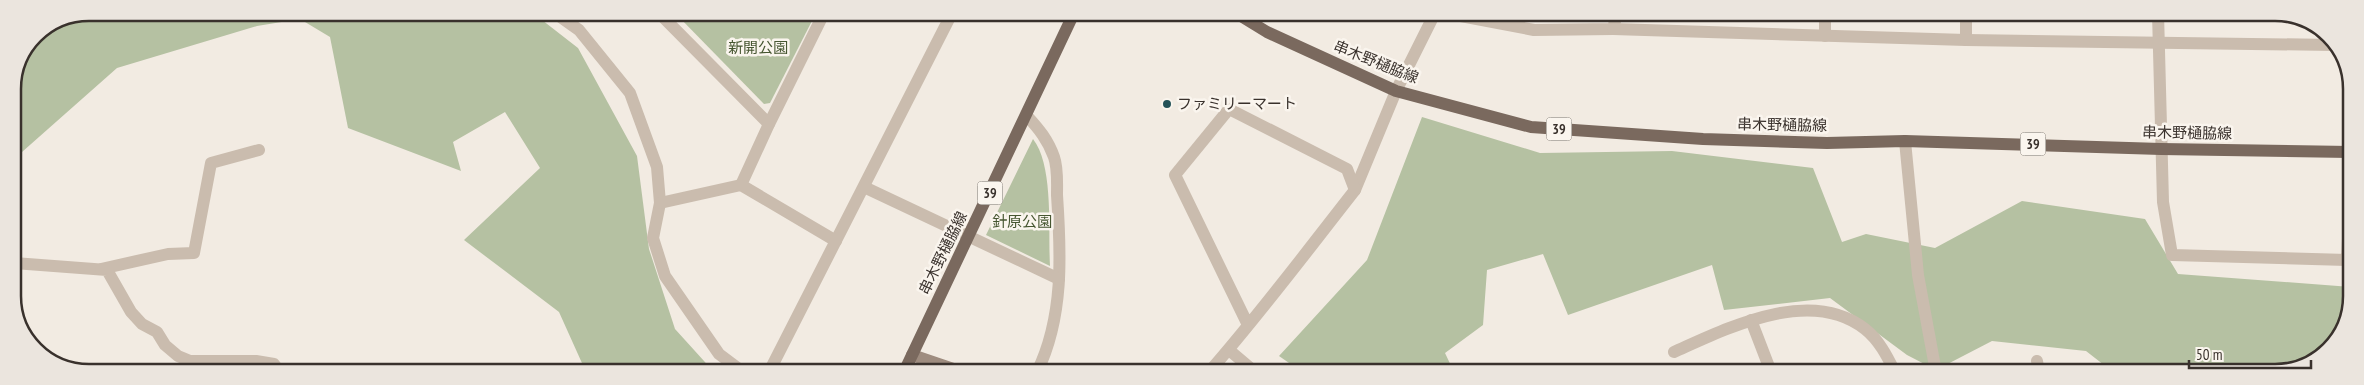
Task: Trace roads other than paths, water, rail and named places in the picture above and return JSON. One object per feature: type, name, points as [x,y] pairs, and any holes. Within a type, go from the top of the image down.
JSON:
[{"type":"main road","name":"串木野樋脇線","points":[[908,364],[1070,21]]},
{"type":"main road","name":"串木野樋脇線","points":[[1249,21],[1267,32],[1396,91],[1531,127],[1703,139],[1827,143],[1906,141],[2161,149],[2343,152]]},
{"type":"street","points":[[566,21],[579,30],[630,93],[657,167],[660,203],[653,238],[665,276],[719,354],[733,364]]},
{"type":"street","points":[[668,21],[769,124]]},
{"type":"street","points":[[741,185],[820,21]]},
{"type":"street","points":[[773,364],[948,21]]},
{"type":"street","points":[[1216,364],[1355,190],[1396,91],[1431,21]]},
{"type":"street","points":[[1487,21],[1534,30],[1612,29],[1966,40],[2326,45]]},
{"type":"street","points":[[1612,29],[1615,21]]},
{"type":"street","points":[[1825,21],[1825,36]]},
{"type":"street","points":[[1966,21],[1966,40]]},
{"type":"street","points":[[2158,21],[2163,202],[2172,255],[2343,260]]},
{"type":"street","points":[[1248,325],[1175,175],[1229,109],[1347,169],[1355,190]]},
{"type":"street","points":[[1026,116],[1043,133],[1055,159],[1061,250],[1059,279],[1052,324],[1040,364]]},
{"type":"street","points":[[1906,141],[1918,275],[1935,364]]},
{"type":"street","points":[[101,270],[168,254],[194,253],[211,163],[259,150]]},
{"type":"street","points":[[660,203],[741,185],[836,241]]},
{"type":"street","points":[[864,186],[1059,279]]},
{"type":"street","points":[[21,264],[107,270],[131,312],[142,324],[157,332],[166,345],[178,356],[190,361],[256,361],[274,364]]},
{"type":"street","points":[[1674,352],[1751,320],[1791,312],[1818,311],[1844,316],[1865,329],[1883,349],[1891,364]]},
{"type":"street","points":[[1751,320],[1768,364]]},
{"type":"street","points":[[1229,350],[1246,364]]},
{"type":"street","points":[[912,355],[938,364]]},
{"type":"place","name":"ファミリーマート","points":[[1167,104]]},
{"type":"park label","name":"新開公園","points":[[758,48]]},
{"type":"park label","name":"針原公園","points":[[1022,222]]}]
